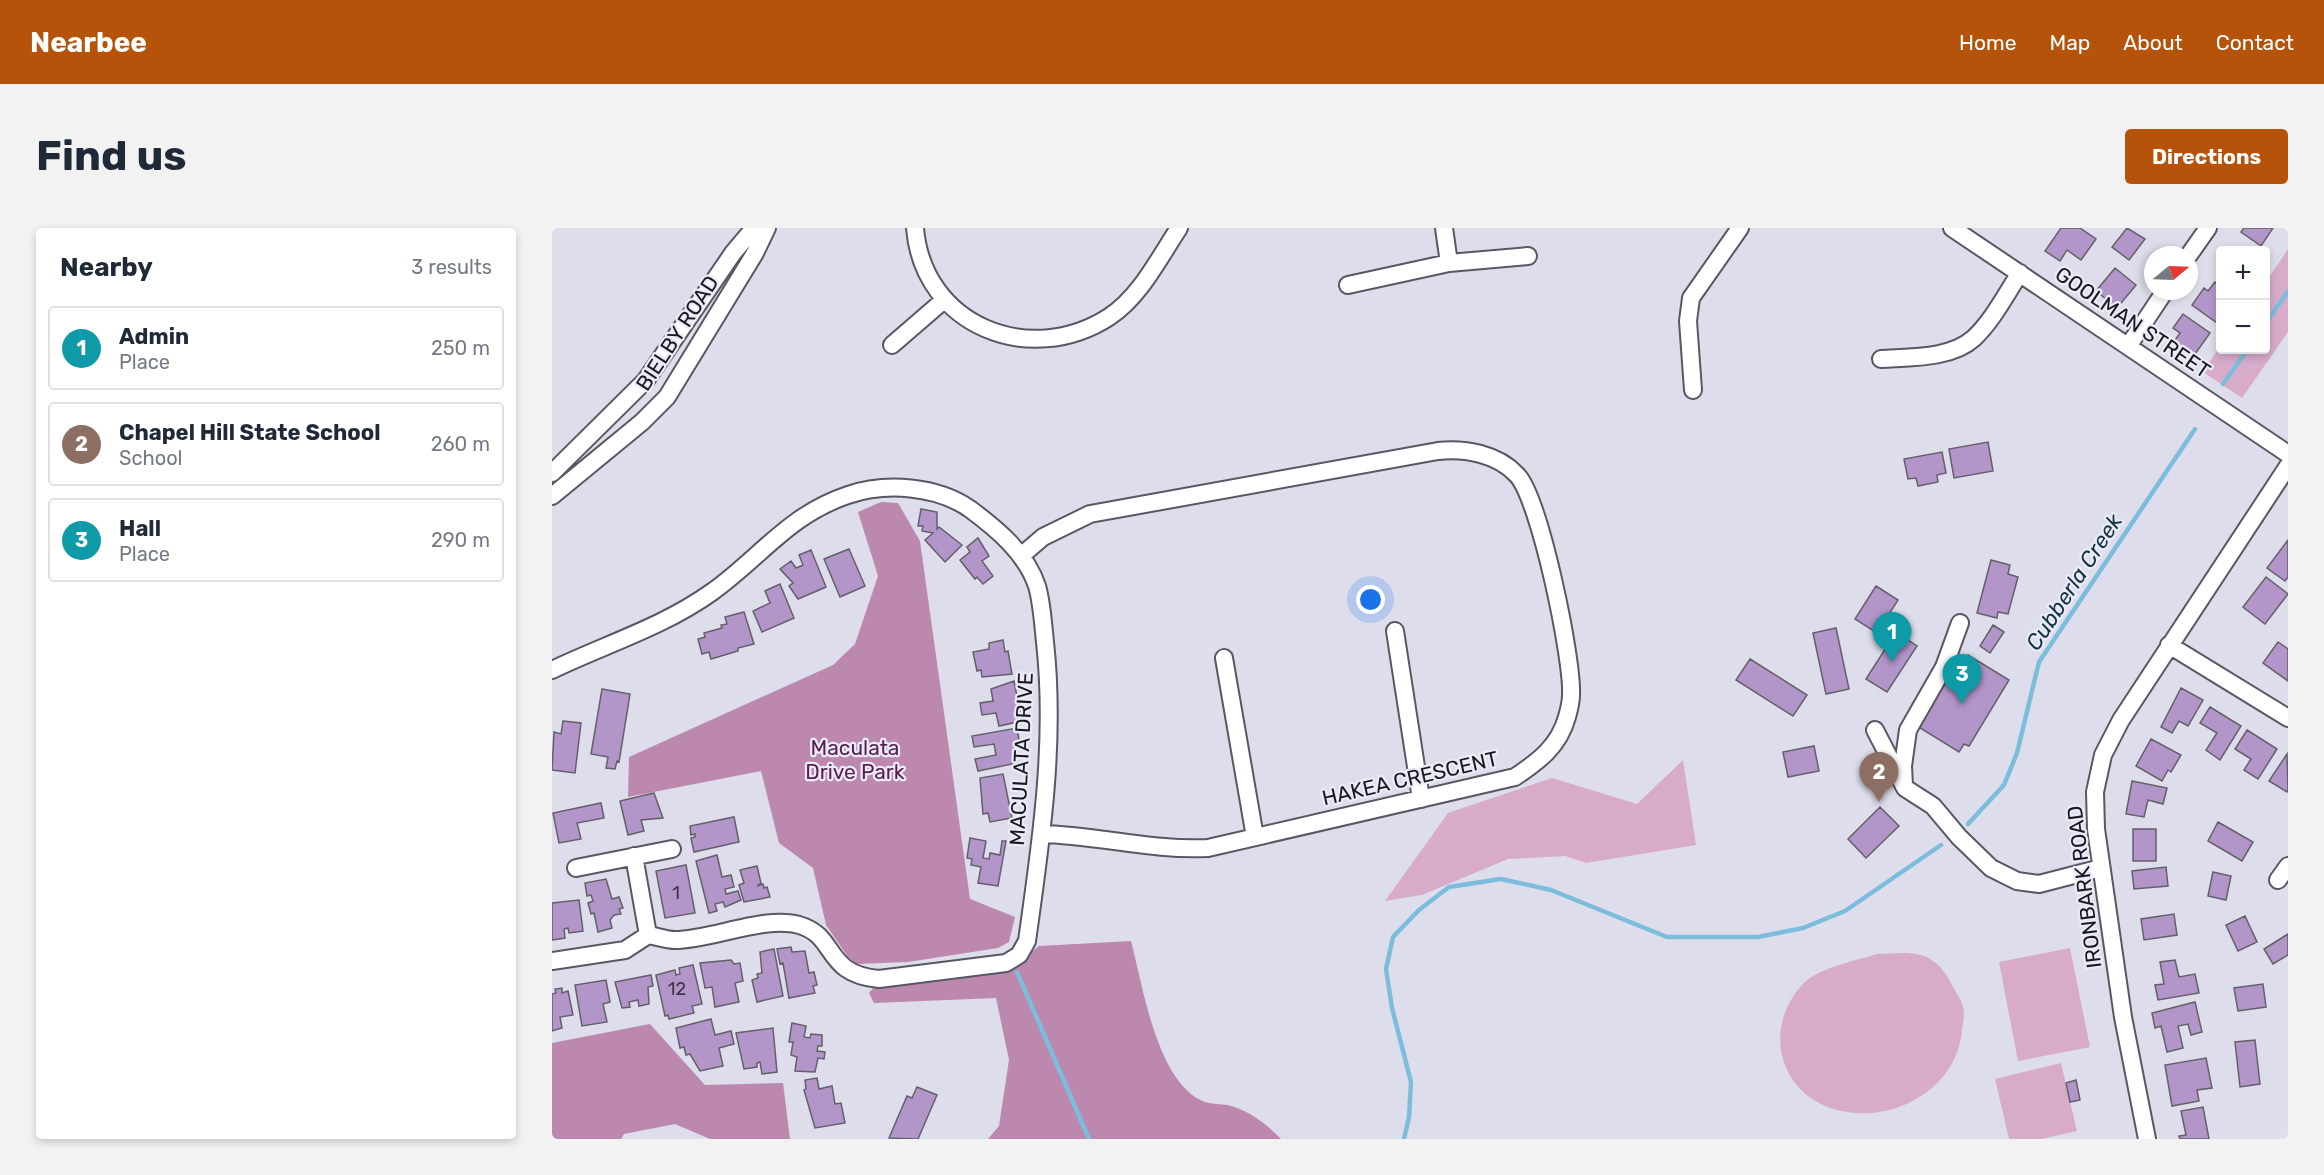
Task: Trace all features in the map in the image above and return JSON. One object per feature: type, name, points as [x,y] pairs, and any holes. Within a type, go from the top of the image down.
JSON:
[{"type":"street","name":"BIELBY ROAD","points":[[552,473],[646,380],[733,253],[754,228]]},
{"type":"street","name":"BIELBY ROAD","points":[[552,496],[642,422],[667,397],[755,254],[767,228]]},
{"type":"street","points":[[915,228],[920,257],[929,277],[944,300],[980,328],[1003,336],[1035,340],[1076,334],[1110,316],[1133,296],[1179,228]]},
{"type":"street","points":[[1444,228],[1449,263]]},
{"type":"street","points":[[1693,390],[1688,321],[1691,298],[1740,228]]},
{"type":"street","name":"GOOLMAN STREET","points":[[1952,228],[2288,454]]},
{"type":"street","points":[[2195,246],[2208,228]]},
{"type":"street","points":[[1348,285],[1449,263],[1528,256]]},
{"type":"street","points":[[1881,360],[1935,355],[1955,349],[1973,339],[2020,273]]},
{"type":"street","points":[[892,345],[944,300]]},
{"type":"street","points":[[2129,345],[2159,300]]},
{"type":"street","name":"HAKEA CRESCENT","points":[[1021,556],[1043,537],[1090,514],[1455,449],[1498,460],[1518,476],[1530,495],[1538,519],[1562,625],[1571,695],[1566,718],[1555,745],[1539,762],[1515,777],[1208,848],[1181,849],[1041,834]]},
{"type":"street","name":"IRONBARK ROAD","points":[[2147,1139],[2123,1017],[2096,829],[2095,792],[2103,755],[2121,720],[2288,466]]},
{"type":"street","name":"MACULATA DRIVE","points":[[552,670],[659,625],[690,607],[714,591],[786,527],[813,510],[849,495],[886,487],[925,491],[960,502],[992,525],[1021,556],[1037,586],[1049,674],[1041,834],[1027,941],[1019,955],[1006,963],[879,979],[858,977],[842,968],[812,930],[797,924],[778,923],[674,940],[648,934]]},
{"type":"street","points":[[1905,788],[1903,766],[1908,730],[1944,667],[1960,623]]},
{"type":"street","points":[[1395,631],[1420,799]]},
{"type":"street","points":[[2169,645],[2288,718]]},
{"type":"street","points":[[1224,658],[1255,837]]},
{"type":"street","points":[[1875,730],[1905,788],[1933,806],[1959,837],[1991,868],[2017,881],[2039,884],[2101,868]]},
{"type":"street","points":[[576,868],[672,849]]},
{"type":"street","points":[[552,961],[625,950],[648,934],[634,856]]},
{"type":"shaded area","points":[[2288,249],[2288,332],[2242,398],[2203,372],[2216,352],[2216,354],[2270,354],[2270,276]]},
{"type":"shaded area","points":[[1683,760],[1696,845],[1586,863],[1565,856],[1508,859],[1422,895],[1385,901],[1448,813],[1552,778],[1637,804]]},
{"type":"shaded area","points":[[2070,948],[2090,1047],[2018,1061],[1999,962]]},
{"type":"shaded area","points":[[1877,954],[1918,954],[1930,959],[1941,968],[1964,1010],[1957,1052],[1948,1070],[1934,1086],[1917,1099],[1897,1108],[1876,1112],[1855,1113],[1834,1109],[1815,1101],[1789,1074],[1782,1057],[1780,1039],[1783,1020],[1790,1002],[1809,979],[1837,966]]},
{"type":"shaded area","points":[[2061,1063],[2077,1131],[2041,1139],[2009,1139],[1995,1079]]},
{"type":"green space","name":"Maculata Drive Park","points":[[881,502],[898,503],[920,541],[970,899],[1015,917],[1009,942],[998,948],[908,962],[857,964],[848,957],[826,925],[813,868],[779,843],[761,771],[628,797],[629,757],[833,665],[855,644],[878,576],[858,512]]},
{"type":"green space","points":[[1131,941],[1154,1032],[1175,1076],[1189,1092],[1205,1102],[1228,1105],[1243,1110],[1281,1139],[988,1139],[999,1126],[1009,1060],[996,998],[874,1003],[869,993],[874,987],[1008,970],[1039,946]]},
{"type":"green space","points":[[650,1024],[705,1085],[783,1083],[790,1139],[710,1139],[675,1124],[624,1134],[621,1139],[552,1139],[552,1043]]},
{"type":"building","points":[[2061,228],[2080,228],[2096,239],[2081,260],[2067,250],[2060,261],[2045,251]]},
{"type":"building","points":[[2127,228],[2145,239],[2129,260],[2112,247]]},
{"type":"building","points":[[2244,228],[2273,228],[2261,246],[2241,232]]},
{"type":"building","points":[[2115,268],[2136,285],[2117,308],[2096,291]]},
{"type":"building","points":[[2216,283],[2216,322],[2192,305],[2198,300],[2204,288],[2208,291]]},
{"type":"building","points":[[2183,314],[2210,333],[2193,357],[2173,343],[2180,333],[2173,328]]},
{"type":"building","points":[[1988,442],[1993,471],[1954,478],[1949,449]]},
{"type":"building","points":[[1942,452],[1946,473],[1937,475],[1938,482],[1918,486],[1916,478],[1908,479],[1904,459]]},
{"type":"building","points":[[921,509],[937,512],[937,529],[939,527],[962,545],[945,562],[925,540],[933,533],[922,531],[923,526],[918,526]]},
{"type":"building","points":[[978,538],[989,556],[982,561],[993,576],[983,584],[977,577],[975,579],[960,560],[970,552],[967,547]]},
{"type":"building","points":[[2288,540],[2288,577],[2285,581],[2267,568]]},
{"type":"building","points":[[849,549],[865,586],[840,597],[824,559]]},
{"type":"building","points":[[811,550],[826,587],[798,599],[789,586],[793,583],[780,569],[791,561],[796,568],[803,565],[799,555]]},
{"type":"building","points":[[1991,560],[2010,565],[2008,574],[2018,577],[2008,614],[1998,612],[1997,618],[1977,613]]},
{"type":"building","points":[[2266,577],[2288,594],[2265,624],[2243,607]]},
{"type":"building","points":[[780,584],[794,618],[762,632],[753,611],[770,603],[765,591]]},
{"type":"building","points":[[1876,586],[1898,600],[1877,633],[1855,619]]},
{"type":"building","points":[[744,612],[754,644],[711,659],[709,652],[702,654],[698,639],[705,637],[704,633],[722,628],[721,625],[727,624],[725,617]]},
{"type":"building","points":[[1993,625],[2004,632],[1990,653],[1980,646]]},
{"type":"building","points":[[1836,628],[1849,689],[1826,694],[1813,633]]},
{"type":"building","points":[[1896,632],[1917,646],[1887,692],[1866,679]]},
{"type":"building","points":[[1003,640],[1005,652],[1008,651],[1012,674],[982,677],[981,670],[977,671],[973,652],[989,649],[989,643]]},
{"type":"building","points":[[2278,642],[2288,649],[2288,681],[2263,663]]},
{"type":"building","points":[[1968,655],[2009,680],[1969,746],[1964,744],[1959,752],[1917,726],[1946,679],[1951,682]]},
{"type":"building","points":[[1750,659],[1807,695],[1793,716],[1736,680]]},
{"type":"building","points":[[1014,681],[1022,721],[999,726],[996,713],[982,715],[980,703],[993,701],[991,689]]},
{"type":"building","points":[[2181,688],[2203,700],[2188,726],[2179,721],[2172,733],[2161,727]]},
{"type":"building","points":[[602,689],[630,694],[619,762],[617,761],[615,769],[606,768],[608,757],[591,754]]},
{"type":"building","points":[[2210,707],[2241,726],[2220,760],[2206,750],[2217,733],[2200,723]]},
{"type":"building","points":[[563,721],[581,723],[575,773],[552,770],[554,732],[561,734]]},
{"type":"building","points":[[1017,728],[1020,745],[1014,746],[1017,763],[978,771],[975,759],[996,755],[994,744],[974,747],[972,736]]},
{"type":"building","points":[[2247,730],[2277,749],[2258,779],[2244,770],[2251,759],[2235,749]]},
{"type":"building","points":[[2151,739],[2181,755],[2171,772],[2168,770],[2162,781],[2136,766]]},
{"type":"building","points":[[1814,746],[1819,771],[1788,777],[1783,752]]},
{"type":"building","points":[[2287,754],[2288,790],[2287,792],[2269,781]]},
{"type":"building","points":[[1003,774],[1012,818],[990,822],[988,813],[983,814],[980,778]]},
{"type":"building","points":[[2132,781],[2167,788],[2163,804],[2148,800],[2144,817],[2126,814]]},
{"type":"building","points":[[654,793],[663,818],[641,820],[644,831],[628,835],[620,801]]},
{"type":"building","points":[[601,803],[604,818],[577,823],[581,839],[559,843],[553,813]]},
{"type":"building","points":[[1880,807],[1899,826],[1866,858],[1848,839]]},
{"type":"building","points":[[734,817],[739,842],[694,852],[691,838],[695,837],[695,834],[691,835],[690,826]]},
{"type":"building","points":[[2218,822],[2253,842],[2242,861],[2208,841]]},
{"type":"building","points":[[2133,829],[2156,829],[2156,861],[2133,861]]},
{"type":"building","points":[[970,838],[986,841],[983,858],[989,859],[990,853],[1000,855],[1002,841],[1006,841],[998,886],[978,883],[981,867],[971,865],[972,859],[967,858]]},
{"type":"building","points":[[717,855],[722,877],[731,875],[734,887],[725,889],[726,894],[738,891],[741,900],[725,907],[723,902],[715,904],[717,911],[709,913],[696,861]]},
{"type":"building","points":[[686,865],[695,913],[665,918],[656,871]]},
{"type":"building","points":[[757,866],[761,883],[757,886],[763,884],[764,888],[767,887],[770,897],[744,902],[739,885],[744,883],[740,870]]},
{"type":"building","points":[[2166,867],[2168,886],[2134,889],[2132,871]]},
{"type":"building","points":[[2213,872],[2231,876],[2226,900],[2208,896]]},
{"type":"building","points":[[606,879],[612,899],[619,897],[623,908],[619,909],[621,914],[614,915],[610,920],[612,928],[598,932],[594,913],[591,914],[588,903],[593,901],[591,895],[587,896],[585,883]]},
{"type":"building","points":[[579,900],[583,931],[569,933],[568,928],[564,929],[565,938],[552,940],[552,903]]},
{"type":"building","points":[[2174,914],[2177,935],[2144,940],[2141,919]]},
{"type":"building","points":[[2245,916],[2257,942],[2238,951],[2226,925]]},
{"type":"building","points":[[2288,934],[2288,955],[2273,964],[2264,949]]},
{"type":"building","points":[[791,947],[792,952],[805,951],[809,973],[814,972],[817,985],[813,986],[815,993],[789,998],[783,963],[780,964],[777,949]]},
{"type":"building","points":[[774,949],[783,996],[757,1002],[752,980],[758,978],[757,974],[762,973],[760,952]]},
{"type":"building","points":[[731,960],[734,964],[740,963],[743,981],[735,983],[739,1002],[715,1007],[712,987],[705,988],[700,963]]},
{"type":"building","points":[[2175,960],[2179,977],[2195,974],[2199,993],[2158,1000],[2155,985],[2164,984],[2160,962]]},
{"type":"building","points":[[693,965],[702,1004],[692,1006],[694,1013],[669,1019],[668,1015],[665,1016],[656,975],[675,970],[676,975],[680,974],[679,968]]},
{"type":"building","points":[[651,975],[653,986],[648,987],[649,1004],[639,1006],[638,1000],[629,1002],[630,1007],[622,1008],[615,982]]},
{"type":"building","points":[[606,980],[610,1002],[603,1004],[607,1022],[582,1026],[575,985]]},
{"type":"building","points":[[2263,984],[2266,1007],[2238,1011],[2234,988]]},
{"type":"building","points":[[562,988],[562,993],[568,991],[573,1015],[560,1017],[562,1028],[552,1031],[552,994],[556,993],[555,989]]},
{"type":"building","points":[[2195,1002],[2202,1032],[2191,1035],[2188,1024],[2178,1026],[2183,1048],[2167,1052],[2161,1026],[2155,1028],[2152,1013]]},
{"type":"building","points":[[711,1019],[715,1035],[731,1031],[734,1044],[719,1048],[723,1066],[700,1071],[690,1054],[686,1055],[684,1047],[680,1048],[676,1028]]},
{"type":"building","points":[[792,1023],[806,1026],[804,1037],[810,1038],[811,1034],[822,1035],[822,1046],[818,1046],[817,1051],[825,1052],[824,1059],[818,1058],[815,1072],[795,1071],[797,1057],[791,1055],[793,1042],[789,1042]]},
{"type":"building","points":[[773,1028],[777,1072],[762,1074],[760,1062],[757,1063],[757,1067],[744,1069],[736,1033]]},
{"type":"building","points":[[2255,1040],[2260,1084],[2240,1087],[2235,1042]]},
{"type":"building","points":[[2206,1058],[2212,1088],[2197,1090],[2199,1101],[2172,1106],[2165,1065]]},
{"type":"building","points":[[817,1078],[819,1089],[832,1086],[835,1104],[841,1103],[845,1123],[815,1128],[804,1090],[806,1089],[805,1080]]},
{"type":"building","points":[[2076,1080],[2080,1100],[2070,1102],[2066,1083]]},
{"type":"building","points":[[917,1087],[937,1095],[918,1139],[889,1138],[907,1096],[912,1098]]},
{"type":"building","points":[[2203,1107],[2209,1139],[2180,1139],[2179,1136],[2186,1135],[2181,1111]]},
{"type":"waterway","name":"Cubberla Creek","points":[[2270,317],[2288,291]]},
{"type":"waterway","name":"Cubberla Creek","points":[[2223,384],[2244,354]]},
{"type":"waterway","name":"Cubberla Creek","points":[[1968,824],[2004,785],[2017,753],[2039,662],[2195,429]]},
{"type":"waterway","name":"Cubberla Creek","points":[[1404,1139],[1409,1117],[1411,1082],[1392,1008],[1386,969],[1393,937],[1419,910],[1449,887],[1501,879],[1551,890],[1667,937],[1758,937],[1803,928],[1845,911],[1941,845]]},
{"type":"waterway","points":[[1017,972],[1089,1139]]},
{"type":"place","name":"Admin","points":[[1892,662]]},
{"type":"place","name":"Hall","points":[[1962,704]]},
{"type":"place","name":"Chapel Hill State School","points":[[1879,802]]}]
